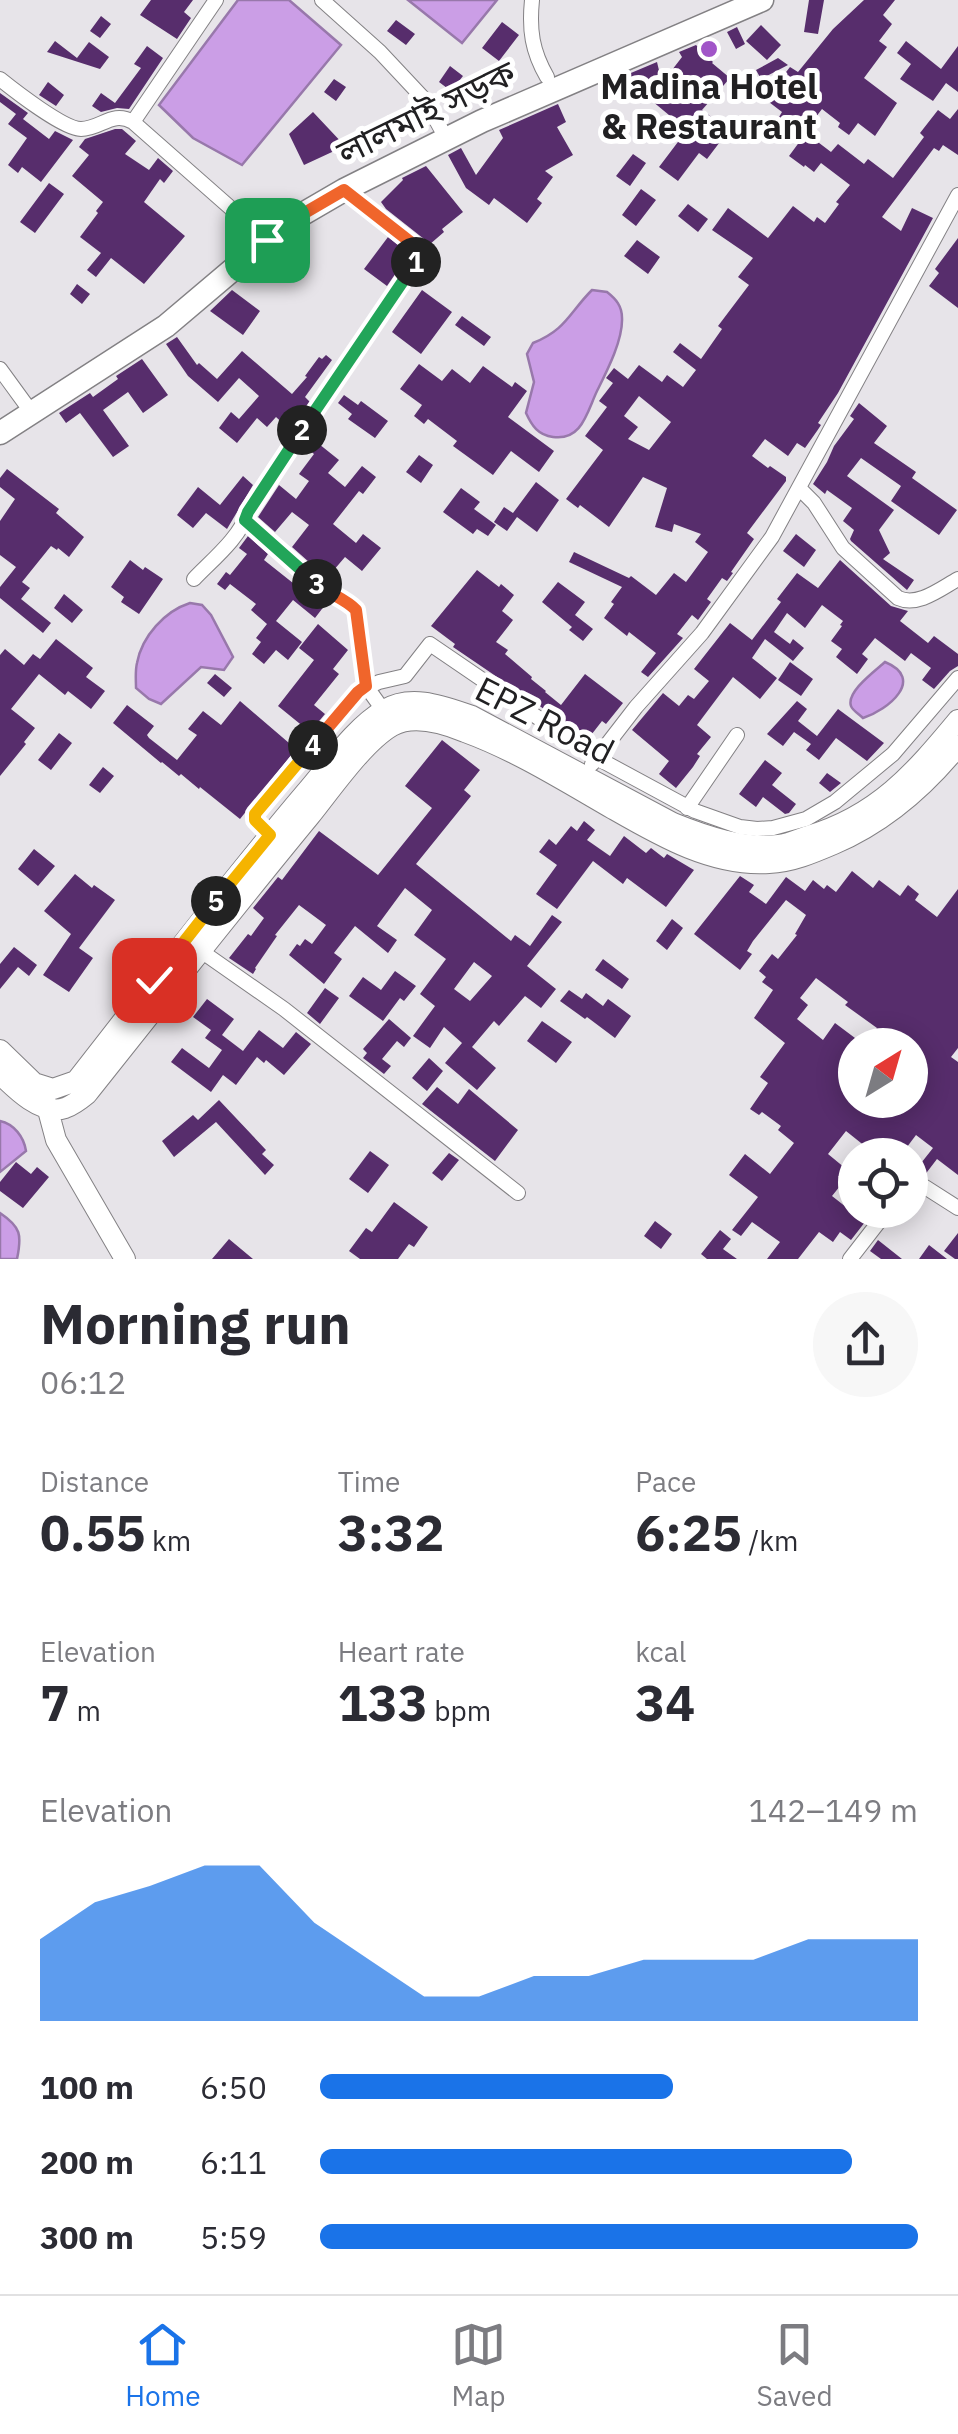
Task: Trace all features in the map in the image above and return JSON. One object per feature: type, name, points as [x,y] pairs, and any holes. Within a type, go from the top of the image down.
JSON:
[{"type":"main road","name":"লালমাই সড়ক","points":[[0,433],[29,408],[160,316],[302,198],[547,77],[723,5],[762,0]]},
{"type":"main road","name":"লালমাই সড়ক","points":[[262,235],[344,190],[723,5]]},
{"type":"main road","name":"লালমাই সড়ক","points":[[0,418],[29,408]]},
{"type":"main road","name":"EPZ Road","points":[[389,717],[450,726],[586,774],[673,824],[706,836],[778,845],[850,821],[890,794],[958,720]]},
{"type":"main road","points":[[0,1050],[62,1110],[87,1094],[200,950],[270,835],[361,728],[389,717]]},
{"type":"main road","points":[[45,1097],[53,1089],[76,1081],[240,886],[380,736],[389,717]]},
{"type":"main road","name":"EPZ Road","points":[[586,774],[653,832],[707,855],[768,863],[820,850],[883,818],[929,780],[958,746]]},
{"type":"main road","points":[[0,1074],[21,1094],[45,1097]]},
{"type":"main road","points":[[45,1097],[56,1140],[122,1258]]},
{"type":"street","points":[[133,122],[216,0]]},
{"type":"street","points":[[322,0],[380,52],[425,100],[441,129]]},
{"type":"street","points":[[532,0],[535,56],[547,77]]},
{"type":"street","points":[[0,80],[75,129],[125,117],[262,235]]},
{"type":"street","points":[[194,579],[245,520],[421,252],[344,190]]},
{"type":"street","points":[[586,774],[636,707],[702,634],[772,537],[958,196]]},
{"type":"street","points":[[0,369],[29,408]]},
{"type":"street","points":[[798,488],[814,503],[843,548],[898,598],[914,602],[958,580]]},
{"type":"street","points":[[245,520],[329,594],[356,610],[366,686],[389,717]]},
{"type":"street","points":[[270,835],[255,820],[255,814],[358,692],[366,686],[403,678],[432,644],[586,774],[758,830],[806,819],[835,802],[893,754],[958,678]]},
{"type":"street","points":[[686,808],[737,736]]},
{"type":"street","points":[[200,950],[284,1009],[518,1193]]},
{"type":"street","points":[[928,1188],[958,1208]]},
{"type":"street","points":[[850,1259],[874,1228]]},
{"type":"shaded area","points":[[238,0],[289,0],[341,45],[242,165],[193,138],[159,105]]},
{"type":"shaded area","points":[[408,0],[497,0],[462,43]]},
{"type":"shaded area","points":[[592,290],[607,292],[620,306],[622,327],[617,345],[577,430],[563,437],[548,436],[536,429],[526,413],[534,382],[527,354],[533,343],[560,327]]},
{"type":"shaded area","points":[[190,603],[202,605],[211,615],[233,657],[224,670],[201,667],[161,704],[136,688],[140,653],[156,626]]},
{"type":"shaded area","points":[[885,662],[897,669],[903,685],[892,701],[863,718],[851,706],[853,694]]},
{"type":"shaded area","points":[[0,1121],[17,1132],[26,1151],[0,1172]]},
{"type":"shaded area","points":[[0,1213],[18,1232],[17,1259],[0,1259]]},
{"type":"building","points":[[151,0],[193,0],[184,12],[191,18],[177,39],[140,15]]},
{"type":"building","points":[[809,0],[824,0],[818,34],[804,32]]},
{"type":"building","points":[[864,0],[895,0],[883,15],[892,24],[879,41],[887,47],[864,78],[897,103],[875,136],[858,123],[849,135],[822,109],[802,135],[779,117],[782,112],[765,99],[790,67],[798,72],[833,29]]},
{"type":"building","points":[[101,16],[111,24],[100,38],[90,31]]},
{"type":"building","points":[[396,20],[415,34],[406,45],[387,31]]},
{"type":"building","points":[[502,22],[519,35],[499,61],[482,48]]},
{"type":"building","points":[[761,25],[781,45],[767,60],[746,41]]},
{"type":"building","points":[[737,27],[745,44],[736,49],[727,32]]},
{"type":"building","points":[[55,41],[77,58],[89,42],[109,57],[100,69],[47,52]]},
{"type":"building","points":[[906,41],[941,69],[958,46],[958,92],[946,83],[933,101],[900,79],[911,64],[897,53]]},
{"type":"building","points":[[696,45],[730,78],[702,110],[729,130],[707,159],[699,153],[678,181],[659,167],[687,130],[619,78],[657,62],[662,83],[682,57],[679,52]]},
{"type":"building","points":[[147,46],[163,58],[129,109],[101,112],[92,106],[101,93],[115,103],[141,68],[134,64]]},
{"type":"building","points":[[778,58],[788,65],[761,79],[756,70]]},
{"type":"building","points":[[450,66],[463,76],[451,91],[439,82]]},
{"type":"building","points":[[334,79],[346,87],[336,101],[324,92]]},
{"type":"building","points":[[48,82],[64,95],[56,106],[39,95]]},
{"type":"building","points":[[0,93],[28,113],[23,119],[49,139],[55,131],[73,140],[41,182],[22,167],[18,173],[8,165],[27,138],[8,124],[16,114],[0,102]]},
{"type":"building","points":[[558,104],[566,122],[557,127],[573,155],[545,171],[553,177],[537,199],[542,203],[527,223],[494,198],[489,205],[466,188],[448,155],[461,148],[476,175],[503,138],[499,130]]},
{"type":"building","points":[[958,109],[958,155],[943,145],[939,151],[934,148],[882,217],[901,231],[912,208],[933,218],[818,423],[821,425],[805,448],[797,443],[788,456],[765,439],[752,456],[786,477],[786,481],[747,533],[754,539],[733,573],[727,581],[722,578],[698,620],[692,615],[677,634],[683,638],[648,677],[641,672],[656,653],[604,618],[622,587],[569,562],[574,552],[631,576],[656,595],[674,573],[686,582],[708,552],[695,542],[701,534],[674,524],[672,532],[655,527],[667,488],[643,477],[609,527],[566,499],[603,450],[585,436],[607,407],[599,401],[613,383],[606,378],[614,368],[628,379],[639,365],[662,382],[667,375],[683,387],[696,370],[673,352],[680,343],[701,359],[722,329],[718,326],[749,285],[738,277],[753,258],[712,230],[728,208],[768,238],[793,206],[814,222],[817,217],[825,223],[850,185],[821,163],[814,172],[789,156],[806,133],[831,152],[838,144],[864,164],[868,159],[893,178],[924,137],[920,133],[938,110],[950,119]],"holes":[[[639,396],[671,422],[649,450],[628,439],[638,427],[624,416]]]},
{"type":"building","points":[[313,112],[345,146],[304,165],[289,134]]},
{"type":"building","points":[[122,129],[136,141],[125,154],[149,170],[158,158],[173,171],[164,183],[160,179],[144,202],[185,236],[144,284],[111,258],[96,277],[87,270],[101,253],[80,237],[103,202],[72,176],[89,155],[79,147],[85,139]]},
{"type":"building","points":[[633,154],[646,163],[630,186],[616,176]]},
{"type":"building","points":[[426,166],[463,212],[429,245],[381,202],[402,178]]},
{"type":"building","points":[[49,183],[64,194],[35,233],[20,222]]},
{"type":"building","points":[[641,189],[656,200],[636,226],[622,215]]},
{"type":"building","points":[[688,204],[708,219],[698,232],[678,216]]},
{"type":"building","points":[[388,237],[409,254],[387,286],[364,269]]},
{"type":"building","points":[[958,238],[958,308],[929,286],[939,273],[935,269]]},
{"type":"building","points":[[637,240],[660,257],[648,274],[624,256]]},
{"type":"building","points":[[77,284],[90,294],[82,304],[70,294]]},
{"type":"building","points":[[232,290],[260,311],[243,335],[210,311]]},
{"type":"building","points":[[422,290],[452,312],[421,354],[392,332]]},
{"type":"building","points":[[462,316],[491,337],[484,346],[455,325]]},
{"type":"building","points":[[177,337],[197,365],[217,379],[242,351],[292,394],[319,357],[326,355],[332,360],[305,397],[310,402],[289,429],[276,417],[267,427],[257,418],[237,443],[219,428],[231,412],[239,419],[259,396],[239,378],[218,402],[188,376],[166,344]]},
{"type":"building","points":[[142,359],[168,395],[143,413],[128,392],[103,410],[129,446],[113,457],[80,413],[66,423],[59,413],[90,393],[93,397]]},
{"type":"building","points":[[419,364],[442,381],[452,369],[470,383],[483,366],[512,387],[515,382],[527,391],[508,417],[554,451],[539,472],[511,451],[493,475],[453,446],[457,441],[428,419],[424,424],[414,416],[422,405],[400,389]]},
{"type":"building","points":[[344,395],[358,405],[361,401],[388,421],[375,438],[348,419],[352,414],[338,403]]},
{"type":"building","points":[[859,403],[887,426],[874,443],[916,472],[912,478],[957,510],[939,535],[891,501],[901,486],[861,458],[847,476],[894,510],[879,530],[890,553],[883,559],[914,580],[907,590],[851,541],[854,530],[843,521],[852,508],[813,484],[854,419],[850,416]]},
{"type":"building","points":[[314,440],[339,460],[328,473],[345,487],[362,466],[376,477],[363,494],[359,491],[333,524],[356,543],[363,534],[381,548],[362,571],[345,557],[327,578],[292,547],[309,525],[292,512],[275,532],[258,517],[279,485],[296,499],[309,481],[299,474],[314,454],[307,448]]},
{"type":"building","points":[[419,455],[433,465],[421,483],[406,472]]},
{"type":"building","points":[[7,469],[59,509],[56,513],[84,537],[69,557],[51,546],[22,582],[30,588],[21,599],[51,623],[43,633],[0,598],[0,587],[16,567],[0,555],[0,521],[15,499],[0,487],[0,478]]},
{"type":"building","points":[[243,476],[253,485],[227,529],[206,513],[193,528],[177,515],[198,487],[220,505]]},
{"type":"building","points":[[536,482],[559,500],[537,532],[517,517],[507,531],[494,522],[504,507],[513,513]]},
{"type":"building","points":[[461,488],[480,502],[474,509],[496,525],[488,536],[477,529],[473,534],[443,512]]},
{"type":"building","points":[[796,534],[816,550],[804,567],[783,551]]},
{"type":"building","points":[[248,536],[268,554],[264,560],[325,605],[315,618],[293,600],[276,621],[302,642],[288,660],[276,650],[264,664],[252,654],[261,642],[256,638],[267,624],[251,610],[256,604],[230,584],[225,590],[217,584],[247,554],[239,548]]},
{"type":"building","points":[[130,560],[163,579],[139,614],[121,602],[124,597],[111,587]]},
{"type":"building","points":[[840,560],[891,606],[908,611],[900,621],[928,643],[934,636],[958,654],[958,666],[934,689],[922,680],[931,668],[911,653],[905,661],[875,638],[862,654],[868,659],[857,674],[836,657],[842,649],[831,641],[843,621],[822,605],[805,628],[787,613],[774,632],[790,644],[793,639],[804,648],[793,661],[765,639],[752,658],[777,678],[760,699],[733,677],[697,725],[711,737],[676,788],[659,774],[669,761],[632,730],[663,693],[679,706],[688,695],[694,699],[709,681],[694,669],[730,623],[752,640],[797,573],[818,588]]},
{"type":"building","points":[[477,570],[514,595],[502,611],[513,620],[496,642],[545,692],[561,705],[585,674],[623,703],[588,739],[453,647],[455,644],[431,626]]},
{"type":"building","points":[[558,582],[585,602],[575,615],[593,629],[583,641],[542,602]]},
{"type":"building","points":[[64,594],[83,610],[72,623],[54,608]]},
{"type":"building","points":[[318,624],[348,650],[333,669],[339,674],[314,705],[325,714],[310,732],[278,706],[314,660],[299,648]]},
{"type":"building","points":[[56,639],[93,668],[86,677],[105,691],[91,709],[39,674],[11,709],[35,728],[0,776],[0,655],[5,649],[24,665],[33,654],[40,659]]},
{"type":"building","points":[[790,662],[813,679],[801,696],[778,680]]},
{"type":"building","points":[[215,674],[232,688],[224,697],[207,683]]},
{"type":"building","points":[[240,701],[296,749],[240,819],[113,723],[127,705],[154,726],[149,738],[177,760],[197,735],[188,729],[203,711],[221,725]]},
{"type":"building","points":[[797,701],[807,709],[798,721],[817,736],[838,709],[884,743],[867,761],[836,738],[819,760],[806,750],[811,744],[794,732],[783,746],[767,734]]},
{"type":"building","points":[[59,733],[72,743],[51,770],[38,760]]},
{"type":"building","points":[[442,740],[480,770],[464,790],[471,796],[416,864],[511,941],[515,935],[530,946],[552,915],[562,922],[527,966],[556,989],[541,1008],[525,996],[499,1026],[494,1021],[472,1047],[496,1068],[477,1090],[445,1063],[462,1043],[444,1027],[430,1048],[413,1036],[435,1006],[420,994],[446,959],[414,935],[432,910],[405,888],[377,926],[397,940],[388,953],[355,926],[334,953],[342,959],[324,984],[289,955],[305,939],[312,944],[326,925],[299,905],[275,935],[253,974],[229,958],[264,918],[253,908],[278,877],[282,880],[319,831],[378,875],[432,808],[405,786]],"holes":[[[474,962],[492,976],[470,1001],[454,989]]]},
{"type":"building","points":[[765,760],[782,773],[772,785],[796,804],[789,813],[763,797],[756,807],[739,794]]},
{"type":"building","points":[[103,767],[114,776],[100,793],[89,785]]},
{"type":"building","points":[[827,773],[841,783],[830,792],[819,783]]},
{"type":"building","points":[[584,821],[595,830],[587,840],[610,856],[624,836],[646,853],[651,848],[694,870],[666,907],[627,878],[623,884],[593,861],[557,909],[536,894],[557,865],[539,852],[549,839],[556,845],[571,826],[577,831]]},
{"type":"building","points":[[34,849],[55,866],[38,886],[18,869]]},
{"type":"building","points":[[852,871],[873,888],[879,880],[900,896],[908,885],[919,894],[915,900],[937,917],[958,889],[958,1048],[951,1057],[958,1062],[958,1175],[937,1159],[928,1171],[928,1154],[933,1148],[928,1138],[855,1138],[846,1131],[828,1154],[838,1162],[838,1188],[832,1196],[838,1201],[838,1228],[860,1228],[851,1240],[840,1232],[833,1242],[819,1232],[798,1259],[767,1259],[780,1242],[752,1222],[741,1236],[732,1230],[758,1197],[729,1175],[745,1154],[770,1174],[794,1143],[778,1130],[781,1126],[762,1112],[759,1115],[750,1109],[768,1083],[760,1077],[785,1043],[754,1018],[773,990],[762,982],[766,977],[759,971],[772,954],[778,959],[797,935],[806,915],[786,900],[753,941],[747,951],[752,954],[740,970],[694,934],[740,876],[754,885],[749,892],[766,904],[786,877],[805,891],[813,880],[824,889],[827,885],[836,892]]},
{"type":"building","points":[[75,874],[115,900],[79,948],[93,958],[69,992],[43,975],[71,934],[44,911]]},
{"type":"building","points":[[672,919],[683,928],[667,950],[656,941]]},
{"type":"building","points":[[14,947],[37,965],[29,976],[18,967],[0,989],[0,964]]},
{"type":"building","points":[[603,959],[629,979],[622,989],[595,970]]},
{"type":"building","points":[[395,971],[416,986],[404,1001],[400,998],[383,1021],[349,996],[363,977],[381,990]]},
{"type":"building","points":[[325,988],[339,998],[320,1024],[307,1013]]},
{"type":"building","points":[[569,990],[582,999],[586,993],[603,1006],[608,999],[631,1016],[615,1038],[560,1001]]},
{"type":"building","points":[[207,999],[234,1019],[222,1035],[243,1051],[259,1030],[283,1048],[296,1032],[311,1044],[284,1075],[257,1057],[236,1085],[223,1075],[211,1092],[171,1062],[182,1048],[209,1068],[222,1050],[205,1038],[211,1030],[193,1017]]},
{"type":"building","points":[[389,1019],[411,1038],[404,1047],[397,1041],[382,1059],[391,1066],[384,1074],[363,1058],[367,1053],[363,1049]]},
{"type":"building","points":[[542,1021],[572,1042],[556,1063],[527,1041]]},
{"type":"building","points":[[429,1058],[443,1071],[427,1091],[412,1078]]},
{"type":"building","points":[[437,1087],[458,1104],[469,1089],[518,1130],[495,1161],[422,1104]]},
{"type":"building","points":[[219,1100],[266,1150],[262,1154],[274,1165],[265,1175],[216,1122],[174,1157],[162,1141],[193,1115],[198,1120]]},
{"type":"building","points":[[370,1151],[389,1165],[368,1193],[349,1179]]},
{"type":"building","points":[[449,1153],[459,1160],[442,1181],[432,1173]]},
{"type":"building","points":[[16,1162],[31,1174],[37,1167],[49,1177],[23,1208],[0,1191],[0,1182]]},
{"type":"building","points":[[394,1202],[428,1227],[414,1247],[409,1244],[398,1259],[360,1259],[349,1251],[366,1228],[372,1232]]},
{"type":"building","points":[[655,1221],[672,1234],[661,1249],[644,1236]]},
{"type":"building","points":[[720,1230],[731,1239],[723,1249],[737,1259],[707,1259],[701,1254]]},
{"type":"building","points":[[958,1233],[958,1259],[955,1259],[944,1251]]},
{"type":"building","points":[[229,1239],[253,1259],[212,1259]]},
{"type":"building","points":[[878,1240],[902,1259],[881,1259],[870,1251]]},
{"type":"building","points":[[929,1245],[947,1259],[919,1259]]},
{"type":"place","name":"Madina Hotel & Restaurant","points":[[709,49]]},
{"type":"route","points":[[154,980],[270,835],[255,820],[255,814],[366,686],[356,610],[329,594],[245,520],[421,252],[344,190],[289,222],[267,240]]}]
